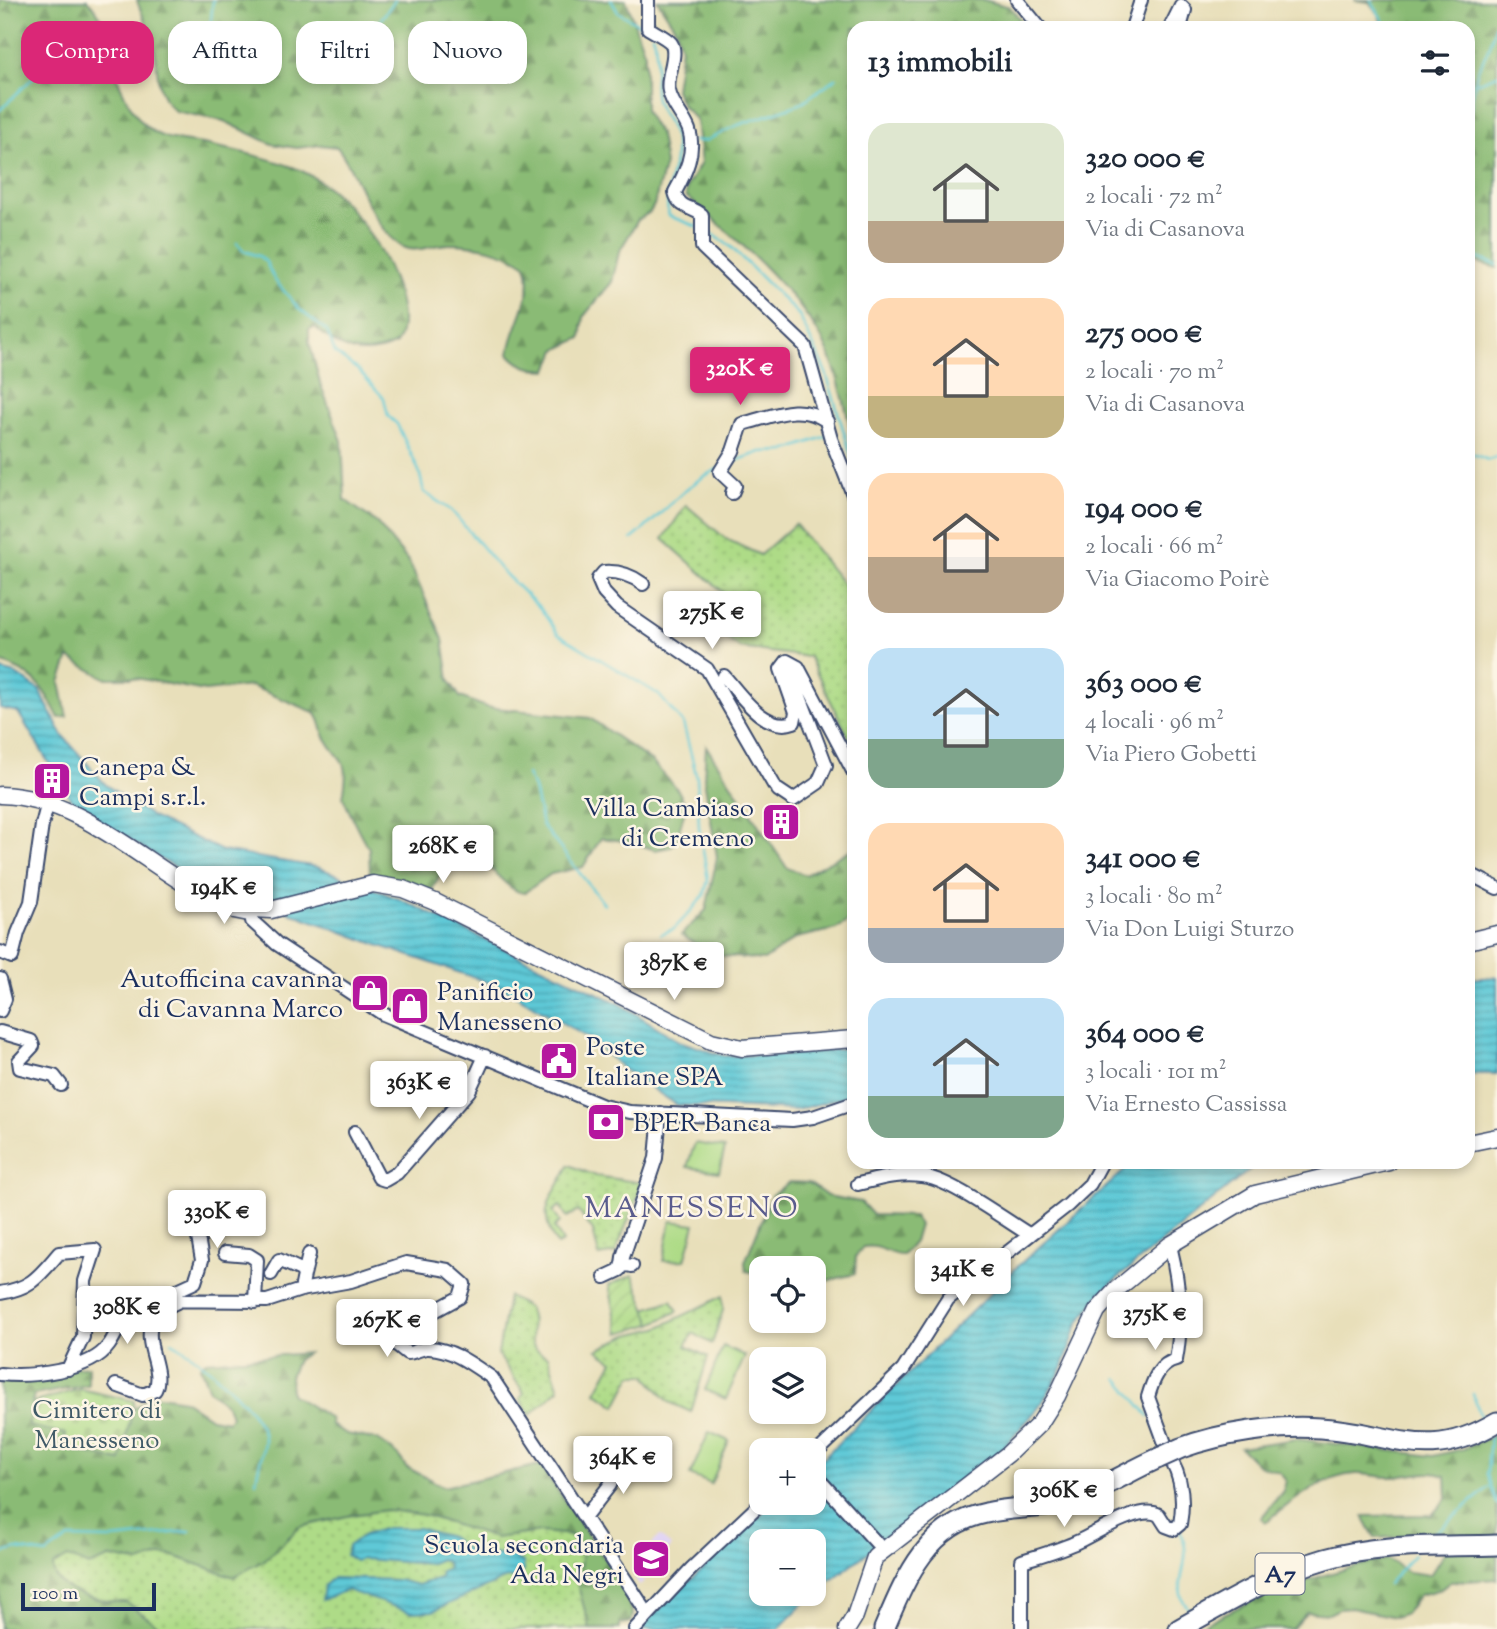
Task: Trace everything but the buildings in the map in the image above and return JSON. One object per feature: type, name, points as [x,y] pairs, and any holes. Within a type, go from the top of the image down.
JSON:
[{"type":"highway","points":[[884,1629],[901,1586],[915,1561],[929,1545],[954,1527],[983,1513],[1064,1502],[1169,1453],[1222,1438],[1283,1429],[1340,1430],[1427,1446],[1455,1442],[1497,1422]]},
{"type":"highway","name":"A7","points":[[1179,1629],[1283,1573],[1327,1558],[1392,1548],[1497,1545]]},
{"type":"main road","points":[[0,794],[27,796],[48,802],[213,900],[258,914],[382,883],[420,895],[711,1041],[742,1048],[847,1040]]},
{"type":"main road","points":[[1475,939],[1497,934]]},
{"type":"main road","points":[[1475,1142],[1497,1137]]},
{"type":"main road","points":[[847,1629],[857,1611],[872,1562],[880,1546],[987,1471],[1040,1423],[1057,1396],[1097,1311],[1116,1290],[1170,1245],[1255,1194],[1360,1169]]},
{"type":"street","points":[[648,0],[648,28],[671,43],[673,51],[669,94],[689,131],[691,144],[687,169],[675,192],[676,197],[679,204],[702,215],[702,247],[805,346],[831,439],[847,479]]},
{"type":"street","points":[[1017,0],[1034,21]]},
{"type":"street","points":[[1134,21],[1141,0]]},
{"type":"street","points":[[1174,21],[1181,6],[1185,10],[1182,21]]},
{"type":"street","points":[[732,493],[735,486],[720,472],[720,468],[733,451],[742,424],[794,410],[812,412],[827,421]]},
{"type":"street","points":[[643,584],[631,575],[613,571],[604,572],[598,579],[604,593],[617,607],[707,669],[776,788],[793,800],[818,783],[826,765],[791,673],[798,667]]},
{"type":"street","points":[[724,677],[754,711],[769,720],[788,724],[794,722],[796,712],[781,668],[787,661],[798,667],[847,760]]},
{"type":"street","points":[[0,952],[12,957],[16,950],[18,933],[32,902],[42,825],[48,802]]},
{"type":"street","points":[[1475,877],[1497,888]]},
{"type":"street","points":[[258,914],[277,944],[383,1014],[630,1112],[792,1120],[813,1117],[847,1105]]},
{"type":"street","points":[[0,979],[5,999],[0,1011]]},
{"type":"street","points":[[0,1032],[31,1041],[33,1046],[19,1061],[20,1068],[54,1076],[61,1085]]},
{"type":"street","points":[[355,1132],[379,1178],[385,1180],[397,1173],[469,1091],[485,1056]]},
{"type":"street","points":[[605,1277],[627,1265],[656,1158],[660,1113]]},
{"type":"street","points":[[826,1444],[903,1370],[948,1299],[1090,1184],[1098,1169]]},
{"type":"street","points":[[858,1184],[874,1178],[925,1176],[954,1189],[1030,1235]]},
{"type":"street","points":[[116,1385],[143,1395],[155,1390],[158,1381],[150,1350],[152,1325],[171,1301],[171,1293],[195,1282],[202,1260],[194,1215],[180,1215]]},
{"type":"street","points":[[1022,1629],[1022,1561],[1080,1541],[1108,1525],[1150,1512],[1159,1515],[1166,1527],[1174,1529],[1180,1524],[1182,1493],[1179,1475],[1148,1397],[1157,1374],[1168,1362],[1176,1360],[1180,1338],[1175,1267],[1170,1245]]},
{"type":"street","points":[[0,1293],[21,1290],[32,1284],[59,1253],[95,1250],[85,1281],[83,1337],[68,1369]]},
{"type":"street","points":[[225,1253],[248,1255],[257,1259],[255,1302]]},
{"type":"street","points":[[301,1290],[309,1254]]},
{"type":"street","points":[[271,1274],[277,1261],[282,1260],[301,1270],[304,1276]]},
{"type":"street","points":[[0,1374],[47,1374],[68,1369],[108,1347],[121,1318],[134,1304],[150,1299],[255,1302],[351,1281],[406,1263],[432,1265],[458,1275],[464,1284],[460,1297],[400,1330],[396,1337],[397,1346],[407,1353],[426,1347],[441,1350],[468,1360],[492,1378],[648,1614]]},
{"type":"street","points":[[585,1517],[610,1485],[624,1455]]},
{"type":"street","points":[[826,1487],[880,1546]]},
{"type":"street","points":[[635,1629],[749,1515]]},
{"type":"shaded area","name":"Scuola secondaria Ada Negri","points":[[659,1536],[671,1546],[640,1586],[631,1571]]},
{"type":"green space","points":[[0,0],[87,0],[102,21],[21,21],[21,84],[120,84],[138,117],[153,132],[167,138],[249,154],[295,168],[326,186],[341,199],[366,229],[385,261],[402,311],[402,329],[396,344],[373,351],[353,351],[334,342],[315,327],[309,329],[309,341],[320,383],[342,441],[345,500],[377,523],[409,562],[443,639],[449,680],[460,697],[486,707],[590,718],[652,762],[678,790],[686,806],[676,842],[670,847],[655,850],[632,842],[601,838],[583,867],[551,874],[524,893],[508,885],[475,857],[452,850],[432,890],[425,893],[387,877],[370,876],[369,848],[343,797],[346,774],[343,762],[325,737],[314,712],[251,686],[205,691],[136,678],[105,678],[69,658],[60,682],[67,717],[59,718],[37,682],[22,671],[0,662]]},
{"type":"green space","points":[[137,0],[626,0],[645,54],[645,111],[660,135],[665,164],[654,205],[650,212],[638,220],[619,252],[612,282],[584,316],[581,338],[556,350],[548,370],[522,365],[509,354],[526,299],[529,276],[526,265],[499,252],[469,245],[449,244],[416,249],[403,247],[378,222],[337,147],[320,145],[297,148],[272,144],[224,121],[175,111],[164,97],[158,80],[154,21],[145,21]]},
{"type":"green space","points":[[657,0],[984,0],[1010,7],[1021,21],[847,21],[847,413],[832,362],[809,318],[760,262],[686,196],[687,186],[701,163],[696,120],[682,105],[675,89],[681,48],[676,29]]},
{"type":"green space","points":[[1354,0],[1497,0],[1497,268],[1475,262],[1475,21],[1380,21],[1379,14],[1369,2]]},
{"type":"green space","points":[[686,505],[726,539],[760,555],[795,524],[847,589],[847,734],[809,657],[740,648],[703,623],[723,592],[663,539]]},
{"type":"green space","points":[[706,746],[787,868],[805,875],[847,852],[847,922],[836,929],[796,938],[764,960],[714,955],[681,935],[706,910],[717,857],[704,779]]},
{"type":"green space","points":[[695,1143],[725,1148],[719,1172],[687,1167]]},
{"type":"green space","points":[[569,1165],[596,1176],[643,1183],[615,1253],[599,1256],[593,1231],[578,1211],[567,1217],[560,1206],[553,1211],[560,1222],[554,1227],[563,1242],[557,1245],[550,1232],[547,1221],[549,1203]]},
{"type":"green space","points":[[789,1182],[809,1183],[827,1196],[861,1202],[873,1215],[914,1216],[919,1225],[914,1242],[903,1255],[876,1247],[863,1247],[856,1256],[855,1274],[826,1281],[826,1256],[749,1256],[749,1272],[746,1271],[745,1262],[772,1195]]},
{"type":"green space","points":[[671,1221],[695,1224],[685,1260],[663,1261]]},
{"type":"green space","points":[[633,1275],[652,1324],[619,1333],[609,1285]]},
{"type":"green space","points":[[508,1296],[528,1308],[532,1323],[532,1342],[539,1352],[548,1356],[559,1389],[530,1415],[520,1399],[524,1393],[498,1354]]},
{"type":"green space","points":[[723,1296],[723,1310],[712,1344],[693,1333],[686,1346],[708,1357],[691,1412],[669,1402],[645,1375],[632,1375],[616,1406],[596,1392],[613,1361],[597,1350],[628,1335],[658,1328]]},
{"type":"green space","points":[[672,1300],[678,1311],[652,1324],[646,1309]]},
{"type":"green space","points":[[723,1346],[745,1356],[726,1399],[705,1390]]},
{"type":"green space","points":[[307,1353],[297,1360],[290,1376],[291,1394],[330,1418],[331,1425],[347,1434],[378,1440],[398,1455],[406,1467],[444,1487],[540,1465],[632,1599],[628,1603],[633,1614],[631,1622],[620,1624],[620,1629],[590,1629],[578,1586],[582,1550],[571,1535],[541,1532],[495,1538],[424,1515],[387,1510],[300,1527],[266,1559],[234,1577],[174,1556],[162,1555],[140,1563],[112,1557],[89,1566],[68,1557],[53,1566],[55,1576],[62,1584],[82,1595],[106,1601],[126,1602],[163,1629],[0,1629],[0,1376],[88,1366],[88,1385],[34,1395],[32,1403],[66,1434],[63,1447],[120,1461],[133,1409],[154,1395],[184,1400],[211,1418],[228,1421],[231,1416],[227,1405],[209,1390],[200,1366],[206,1361]]},
{"type":"green space","name":"Cimitero di Manesseno","points":[[80,1389],[134,1401],[121,1461],[63,1448],[66,1434],[29,1426],[32,1403]]},
{"type":"green space","points":[[709,1432],[729,1441],[711,1484],[690,1475]]},
{"type":"green space","points":[[1497,1434],[1497,1579],[1450,1582],[1441,1589],[1419,1595],[1406,1613],[1395,1617],[1351,1608],[1339,1609],[1329,1614],[1307,1612],[1292,1629],[1195,1629],[1288,1587],[1387,1559],[1408,1572],[1430,1575],[1449,1545],[1443,1535],[1375,1538],[1363,1516],[1432,1515],[1447,1498],[1446,1476],[1426,1473],[1393,1477],[1361,1474],[1343,1476],[1308,1491],[1266,1522],[1261,1518],[1283,1491],[1286,1481],[1279,1472],[1258,1465],[1240,1447],[1296,1439],[1433,1456],[1463,1449]]},
{"type":"green space","points":[[378,1440],[398,1455],[406,1467],[444,1487],[540,1465],[632,1599],[628,1603],[633,1614],[631,1622],[620,1624],[620,1629],[102,1629],[34,1563],[332,1462]]},
{"type":"water","points":[[0,670],[16,674],[39,690],[63,736],[106,785],[154,818],[222,851],[317,867],[404,901],[620,1004],[679,1041],[724,1056],[785,1055],[847,1049],[847,1096],[797,1110],[677,1105],[622,1068],[593,1041],[502,987],[265,903],[224,892],[162,860],[90,815],[70,798],[18,712],[0,708]]},
{"type":"water","points":[[1497,977],[1497,1074],[1475,1074],[1475,979]]},
{"type":"water","points":[[1126,1169],[1250,1169],[1102,1291],[1078,1324],[1062,1369],[1040,1406],[998,1454],[826,1584],[826,1529],[749,1529],[749,1606],[801,1606],[778,1629],[638,1629],[761,1515],[826,1515],[826,1455],[1018,1266]]},
{"type":"water","points":[[387,1528],[418,1528],[450,1537],[468,1550],[512,1557],[523,1562],[524,1571],[517,1577],[504,1579],[433,1611],[410,1612],[347,1590],[322,1600],[324,1586],[333,1578],[398,1580],[418,1585],[440,1578],[441,1571],[448,1568],[447,1562],[440,1559],[430,1564],[363,1559],[355,1561],[346,1555],[348,1546],[364,1535]]},
{"type":"waterway","points":[[211,21],[213,0]]},
{"type":"waterway","points":[[380,21],[395,0]]},
{"type":"waterway","points":[[611,0],[618,12],[642,26]]},
{"type":"waterway","points":[[1371,0],[1383,21]]},
{"type":"waterway","points":[[1475,83],[1497,20]]},
{"type":"waterway","points":[[652,35],[656,52],[656,100],[672,129],[676,150],[668,196],[669,216],[698,227]]},
{"type":"waterway","points":[[1475,84],[1497,75]]},
{"type":"waterway","points":[[694,141],[705,141],[738,125],[800,104],[836,78]]},
{"type":"waterway","points":[[0,110],[26,84]]},
{"type":"waterway","points":[[708,231],[730,246],[799,315],[826,373],[847,442]]},
{"type":"waterway","points":[[237,243],[244,251],[259,256],[266,262],[274,279],[300,310],[327,331],[335,353],[358,370],[384,398],[388,416],[397,424],[419,471],[424,492],[452,511],[501,570],[540,608],[558,634],[658,694],[683,723],[697,778],[699,827],[708,880],[704,895],[691,911],[674,929],[661,934]]},
{"type":"waterway","points":[[1475,256],[1497,265]]},
{"type":"waterway","points":[[730,463],[761,452],[785,451],[827,436]]},
{"type":"waterway","points":[[1475,455],[1488,460],[1497,457]]},
{"type":"waterway","points":[[632,539],[694,483],[718,469]]},
{"type":"waterway","points":[[527,775],[534,788],[542,825],[604,904]]},
{"type":"waterway","points":[[172,1342],[196,1358],[253,1414],[264,1439],[256,1482]]},
{"type":"waterway","points":[[1118,1378],[1149,1416]]},
{"type":"waterway","points":[[1473,1394],[1482,1420]]},
{"type":"waterway","points":[[1490,1437],[1487,1474],[1497,1504]]},
{"type":"waterway","points":[[1430,1537],[1489,1487]]},
{"type":"waterway","points":[[1180,1530],[1185,1554],[1181,1593],[1191,1611]]},
{"type":"waterway","points":[[0,1554],[17,1549],[46,1554],[69,1538],[112,1539],[190,1531]]},
{"type":"waterway","points":[[1388,1584],[1414,1555]]},
{"type":"place","name":"Canepa & Campi s.r.l.","points":[[52,781]]},
{"type":"place","name":"Villa Cambiaso di Cremeno","points":[[781,822]]},
{"type":"place","name":"Autofficina cavanna di Cavanna Marco","points":[[370,993]]},
{"type":"place","name":"Panificio Manesseno","points":[[410,1006]]},
{"type":"place","name":"Poste Italiane SPA","points":[[559,1061]]},
{"type":"place","name":"BPER Banca","points":[[606,1122]]},
{"type":"place","name":"Scuola secondaria Ada Negri","points":[[651,1559]]},
{"type":"district","name":"MANESSENO","points":[[692,1207]]}]
